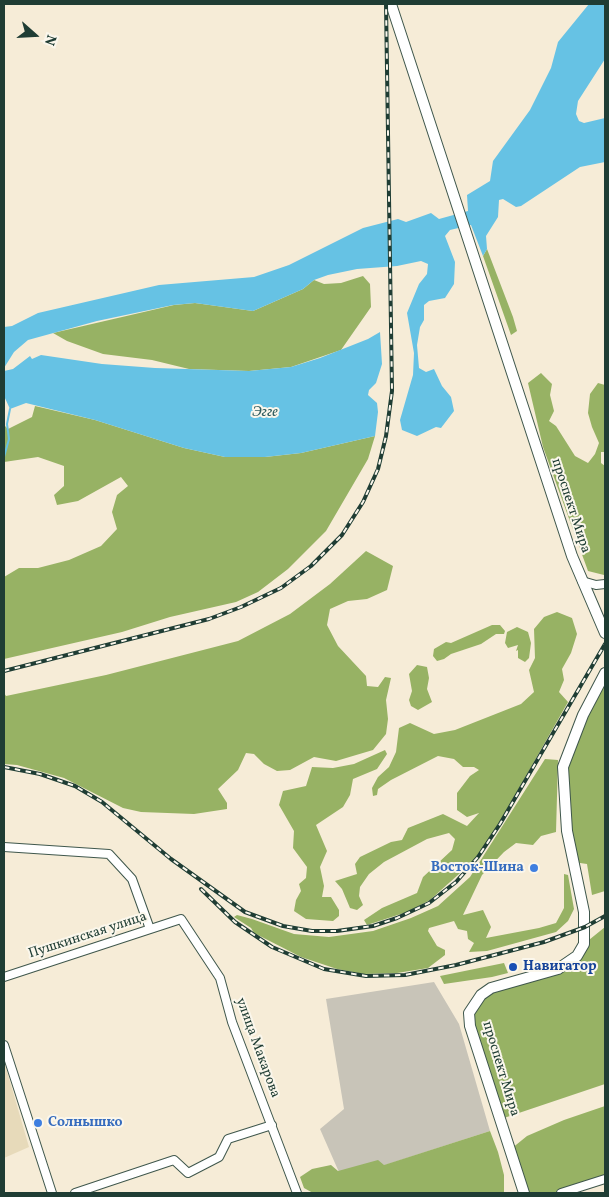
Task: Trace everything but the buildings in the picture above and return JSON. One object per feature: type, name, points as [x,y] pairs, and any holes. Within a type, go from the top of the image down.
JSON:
[{"type":"main road","name":"проспект Мира","points":[[391,4],[582,581],[605,632]]},
{"type":"main road","name":"проспект Мира","points":[[524,1193],[470,1026],[470,1013],[481,995],[491,988],[558,970],[577,956],[584,944],[584,912],[567,831],[563,767],[583,714],[605,674]]},
{"type":"street","points":[[582,581],[596,585],[605,584]]},
{"type":"street","points":[[4,847],[109,854],[132,879],[150,929]]},
{"type":"street","name":"Пушкинская улица","points":[[4,977],[181,919]]},
{"type":"street","name":"улица Макарова","points":[[181,919],[220,978],[232,1022],[297,1193]]},
{"type":"street","points":[[4,1045],[52,1193]]},
{"type":"street","points":[[75,1193],[174,1160],[188,1173],[219,1157],[228,1139],[272,1125]]},
{"type":"street","points":[[561,1193],[605,1179]]},
{"type":"shaded area","points":[[434,982],[459,1024],[490,1131],[342,1179],[320,1129],[344,1109],[326,999]]},
{"type":"shaded area","points":[[4,1061],[29,1147],[4,1158]]},
{"type":"green space","points":[[487,249],[517,331],[511,335],[483,256]]},
{"type":"green space","points":[[363,276],[370,284],[371,307],[341,350],[291,367],[249,371],[189,369],[152,360],[103,354],[67,341],[53,333],[174,305],[195,303],[253,311],[303,289],[314,280],[324,284],[341,283]]},
{"type":"green space","points":[[541,373],[552,384],[550,395],[554,411],[549,421],[556,426],[575,456],[588,463],[595,454],[599,443],[588,413],[590,394],[598,383],[605,385],[605,452],[601,452],[601,463],[605,466],[604,575],[588,571],[543,447],[528,383]]},
{"type":"green space","points":[[35,406],[95,420],[184,448],[225,457],[265,457],[301,453],[375,436],[368,459],[326,531],[288,569],[258,592],[236,602],[170,617],[122,632],[4,659],[4,577],[19,568],[38,568],[69,560],[101,546],[117,529],[112,512],[117,495],[128,486],[121,477],[78,501],[57,505],[54,495],[64,486],[64,466],[38,457],[4,462],[4,425],[8,429],[32,417]]},
{"type":"green space","points":[[366,551],[393,566],[387,590],[367,599],[348,601],[330,609],[327,625],[338,646],[366,676],[367,686],[378,687],[385,677],[391,678],[386,700],[388,719],[386,734],[373,750],[336,761],[314,757],[290,770],[277,771],[264,764],[254,754],[246,753],[238,770],[218,789],[227,803],[227,809],[194,814],[141,812],[123,808],[64,778],[17,765],[4,764],[4,693],[6,696],[106,675],[238,641],[290,614],[330,584]]},
{"type":"green space","points":[[557,612],[572,618],[577,634],[571,653],[562,669],[564,680],[559,692],[568,702],[501,820],[481,851],[469,865],[430,900],[407,912],[367,925],[364,920],[382,908],[417,893],[423,877],[452,850],[455,839],[449,833],[427,839],[384,862],[369,874],[360,887],[359,896],[363,905],[357,910],[350,908],[342,889],[335,881],[357,874],[355,864],[360,857],[391,842],[402,840],[408,828],[443,814],[467,826],[479,813],[467,817],[457,810],[457,793],[470,776],[479,770],[474,767],[463,767],[454,759],[438,756],[391,780],[378,789],[377,795],[373,796],[372,788],[378,777],[389,767],[396,752],[399,728],[410,723],[434,734],[455,730],[521,704],[534,692],[529,670],[535,658],[534,629],[544,617]]},
{"type":"green space","points":[[492,625],[500,625],[505,631],[504,634],[496,634],[481,644],[451,654],[444,659],[437,661],[433,656],[434,649],[446,642],[451,643]]},
{"type":"green space","points":[[517,627],[528,632],[531,643],[529,658],[525,662],[518,658],[518,650],[516,651],[518,645],[508,648],[505,643],[507,632]]},
{"type":"green space","points":[[417,665],[427,667],[429,678],[427,689],[432,702],[418,710],[411,706],[409,700],[412,691],[409,674]]},
{"type":"green space","points":[[605,673],[605,891],[592,895],[587,864],[573,862],[566,758]]},
{"type":"green space","points":[[385,750],[387,754],[377,769],[353,779],[350,795],[343,807],[316,825],[327,851],[320,867],[324,886],[322,897],[331,897],[339,910],[339,916],[333,921],[306,919],[294,911],[296,900],[301,891],[299,884],[306,878],[307,867],[293,848],[294,831],[279,805],[283,791],[306,786],[312,767],[333,768],[354,764]]},
{"type":"green space","points":[[545,759],[558,760],[556,832],[541,836],[533,845],[516,843],[504,852],[482,875],[463,915],[483,910],[491,927],[486,938],[556,923],[564,908],[564,874],[568,875],[574,909],[568,921],[556,932],[487,951],[469,952],[474,943],[468,939],[467,931],[458,929],[454,921],[429,928],[428,931],[437,946],[445,950],[445,955],[428,968],[397,973],[364,974],[337,969],[301,957],[254,933],[251,928],[234,917],[237,915],[252,919],[294,934],[329,937],[373,931],[411,918],[438,906],[470,877]]},
{"type":"green space","points":[[605,927],[605,1084],[501,1119],[470,1026],[481,995],[558,969]]},
{"type":"green space","points":[[504,963],[508,973],[492,977],[444,984],[440,976]]},
{"type":"green space","points":[[605,1106],[605,1179],[561,1193],[530,1193],[522,1187],[511,1149],[527,1136],[564,1120]]},
{"type":"green space","points":[[490,1131],[504,1175],[504,1193],[313,1193],[304,1188],[300,1177],[312,1169],[331,1165],[338,1171],[378,1160],[384,1165]]},
{"type":"water","points":[[589,4],[605,4],[605,59],[578,101],[576,114],[579,121],[584,123],[605,118],[605,162],[580,167],[521,206],[516,207],[503,199],[499,200],[498,217],[486,236],[487,249],[483,256],[471,225],[450,230],[445,236],[455,262],[454,284],[445,298],[429,301],[424,305],[424,320],[420,327],[417,345],[419,368],[426,372],[434,369],[442,386],[451,397],[454,411],[441,428],[436,427],[417,436],[402,430],[400,420],[413,375],[414,353],[407,313],[419,284],[427,274],[428,264],[421,261],[397,266],[357,269],[328,275],[314,280],[303,289],[253,311],[195,303],[173,305],[97,321],[28,340],[14,352],[4,368],[4,327],[12,326],[38,313],[159,285],[254,277],[289,265],[363,228],[398,219],[406,222],[431,213],[439,219],[468,211],[467,195],[490,181],[493,161],[530,110],[551,68],[558,42]]},
{"type":"water","name":"Эгге","points":[[380,332],[382,364],[376,383],[369,390],[368,395],[377,403],[378,412],[375,436],[301,453],[265,457],[225,457],[184,448],[95,420],[26,403],[10,409],[4,396],[4,371],[13,369],[30,356],[32,359],[41,355],[102,364],[155,368],[249,371],[291,367],[320,358],[368,339]]},
{"type":"waterway","points":[[4,457],[9,439],[7,424],[10,409]]},
{"type":"railway","points":[[4,671],[209,619],[241,607],[281,588],[311,566],[342,535],[363,502],[378,469],[386,436],[392,391],[386,4]]},
{"type":"railway","points":[[4,767],[40,774],[75,786],[102,802],[171,859],[245,912],[283,926],[312,931],[337,931],[373,926],[397,918],[429,903],[456,882],[478,857],[500,824],[605,644]]},
{"type":"railway","points":[[201,889],[235,922],[272,947],[324,969],[366,976],[405,975],[456,965],[544,942],[585,927],[605,916]]},
{"type":"place","name":"Восток-Шина","points":[[534,868]]},
{"type":"place","name":"Навигатор","points":[[513,967]]},
{"type":"place","name":"Солнышко","points":[[38,1123]]}]
